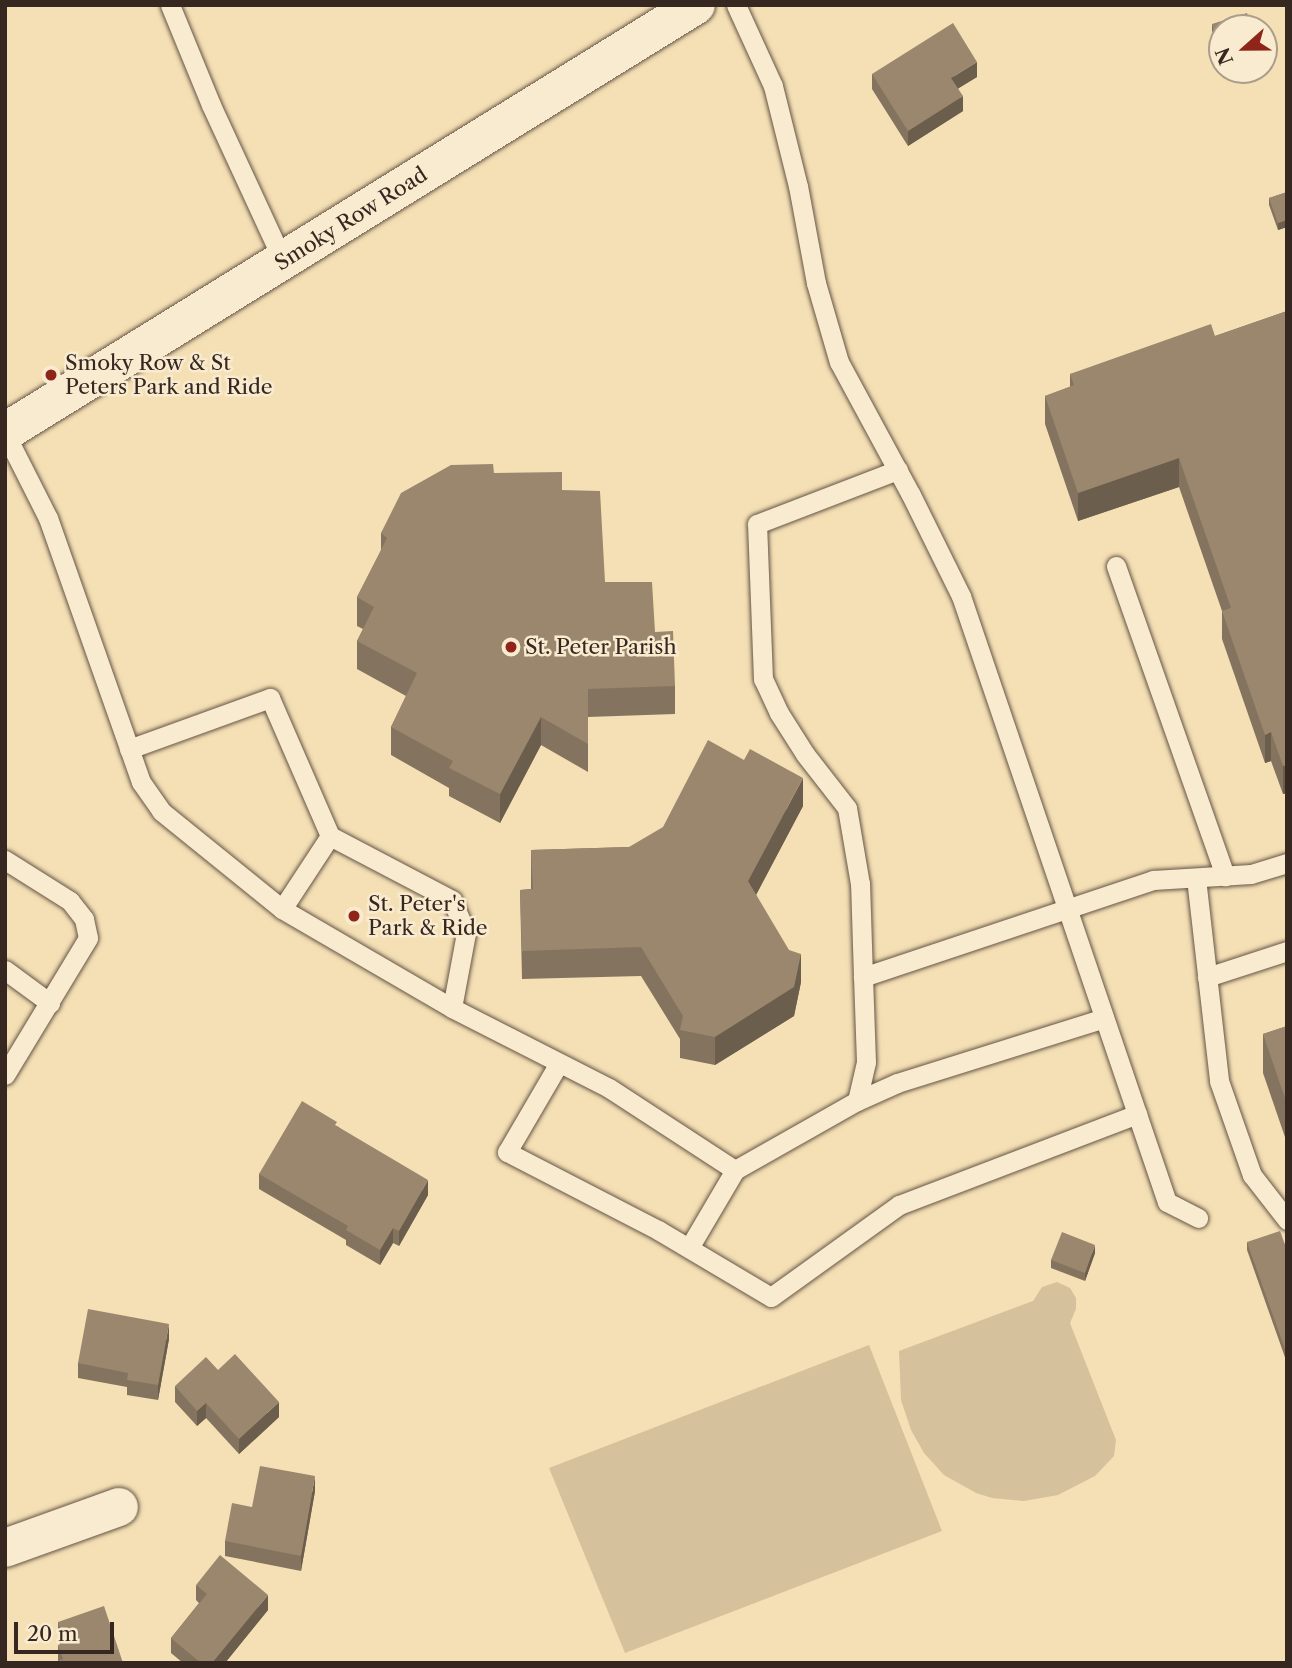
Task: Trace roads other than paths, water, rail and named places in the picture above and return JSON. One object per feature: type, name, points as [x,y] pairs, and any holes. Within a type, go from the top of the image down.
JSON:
[{"type":"main road","name":"Smoky Row Road","points":[[5,432],[696,5]]},
{"type":"main road","points":[[5,1548],[119,1507]]},
{"type":"lane","points":[[736,5],[773,86],[798,186],[816,283],[839,362],[898,470],[961,596],[1167,1202],[1198,1218]]},
{"type":"lane","points":[[171,6],[211,106],[283,261]]},
{"type":"lane","points":[[5,432],[48,518],[141,782],[160,811],[282,909],[452,1008],[609,1088],[735,1170]]},
{"type":"lane","points":[[857,1101],[866,1062],[860,884],[847,808],[804,754],[779,713],[763,679],[757,524],[898,470]]},
{"type":"lane","points":[[1116,566],[1225,876]]},
{"type":"lane","points":[[129,749],[270,698],[330,836],[452,901],[466,933],[452,1008]]},
{"type":"lane","points":[[282,909],[330,836]]},
{"type":"lane","points":[[5,860],[70,901],[84,919],[88,938],[5,1074]]},
{"type":"lane","points":[[863,977],[1153,880],[1251,874],[1287,863]]},
{"type":"lane","points":[[1196,878],[1219,1081],[1252,1175],[1287,1220]]},
{"type":"lane","points":[[1207,977],[1287,951]]},
{"type":"lane","points":[[5,970],[50,1003]]},
{"type":"lane","points":[[689,1248],[735,1170],[857,1101],[897,1083],[1104,1018]]},
{"type":"lane","points":[[559,1063],[507,1152],[689,1248],[771,1297],[900,1205],[1137,1114]]},
{"type":"place","name":"Smoky Row & St Peters Park and Ride","points":[[51,375]]},
{"type":"place","name":"St. Peter Parish","points":[[511,647]]},
{"type":"place","name":"St. Peter's Park & Ride","points":[[354,916]]}]
